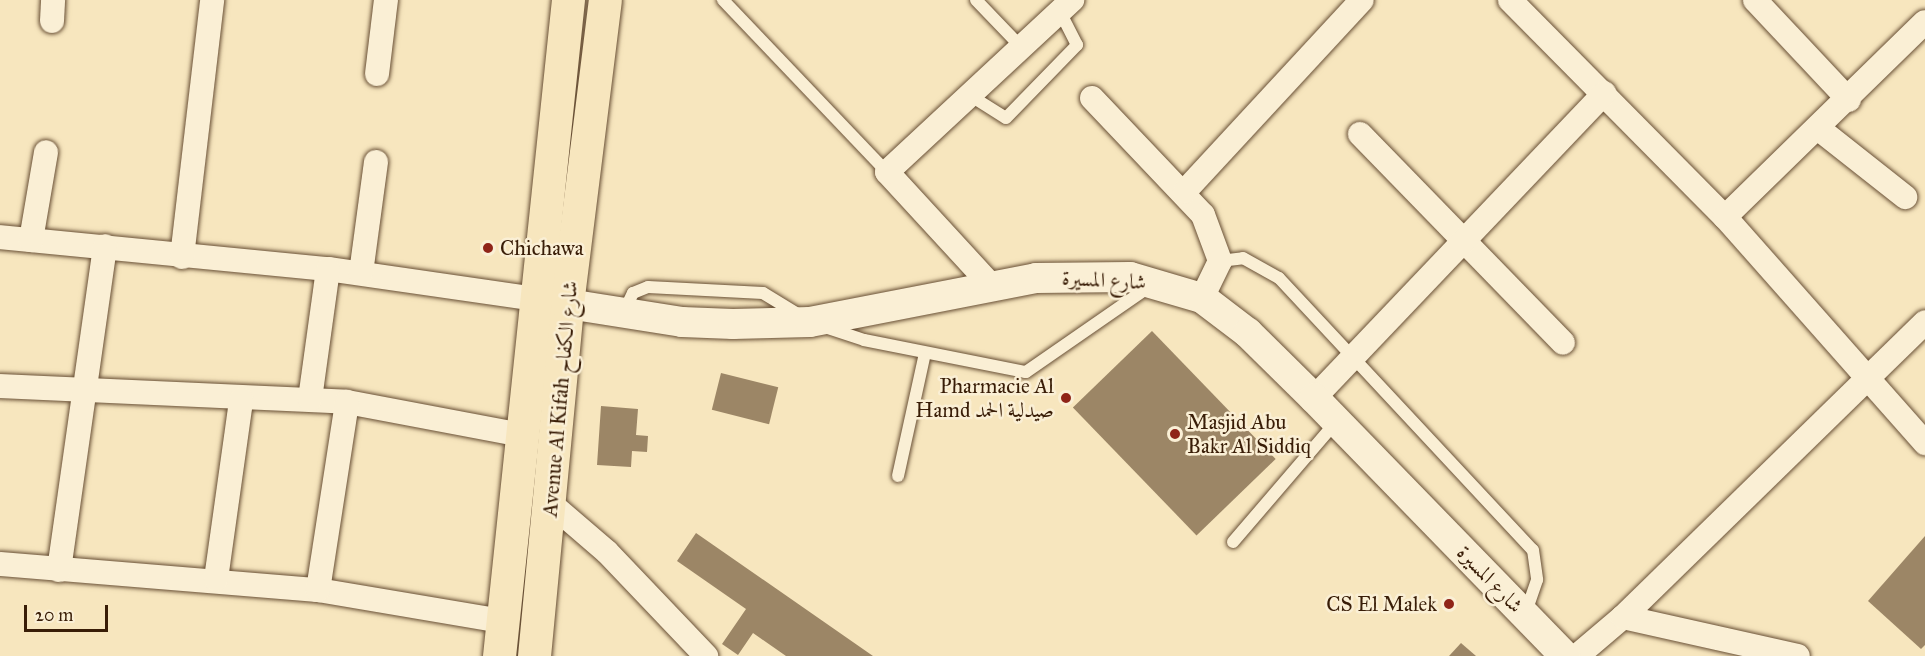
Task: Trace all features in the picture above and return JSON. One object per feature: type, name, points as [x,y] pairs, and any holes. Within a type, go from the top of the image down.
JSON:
[{"type":"main road","name":"Avenue Al Kifah شارع الكفاح","points":[[499,656],[568,0]]},
{"type":"main road","name":"Avenue Al Kifah شارع الكفاح","points":[[534,656],[567,304],[605,0]]},
{"type":"street","points":[[182,257],[212,0]]},
{"type":"street","points":[[377,74],[386,0]]},
{"type":"street","points":[[1185,191],[1362,0]]},
{"type":"street","points":[[1510,0],[1725,217],[1925,443]]},
{"type":"street","points":[[1755,0],[1849,100]]},
{"type":"street","points":[[990,284],[887,172],[1066,5]]},
{"type":"street","points":[[1725,217],[1849,100],[1925,22]]},
{"type":"street","points":[[1314,398],[1604,93]]},
{"type":"street","points":[[1092,98],[1185,191],[1216,240],[1220,261],[1202,298]]},
{"type":"street","points":[[1819,129],[1905,197]]},
{"type":"street","points":[[1360,134],[1563,344]]},
{"type":"street","points":[[31,240],[46,152]]},
{"type":"street","points":[[361,273],[376,162]]},
{"type":"street","points":[[0,237],[105,246],[182,257],[328,269],[535,299]]},
{"type":"street","points":[[58,570],[105,246]]},
{"type":"street","points":[[310,399],[328,269]]},
{"type":"street","name":"شارع المسيرة","points":[[535,299],[682,322],[810,322],[990,284],[1104,275],[1156,282],[1202,298],[1248,333],[1565,656]]},
{"type":"street","points":[[1577,656],[1623,617],[1925,322]]},
{"type":"street","points":[[0,386],[241,400],[310,399],[347,402],[522,435]]},
{"type":"street","points":[[216,579],[241,400]]},
{"type":"street","points":[[318,590],[347,402]]},
{"type":"street","points":[[550,503],[607,552],[706,656]]},
{"type":"street","points":[[0,564],[58,570],[216,579],[318,590],[502,621]]},
{"type":"street","points":[[1623,617],[1798,656]]},
{"type":"lane","points":[[723,0],[887,172]]},
{"type":"lane","points":[[976,0],[1021,47]]},
{"type":"lane","points":[[971,96],[1006,118],[1077,45],[1066,5]]},
{"type":"lane","points":[[1220,261],[1243,258],[1279,278],[1351,359],[1533,549],[1537,580],[1525,615]]},
{"type":"lane","points":[[810,322],[925,353],[1026,372],[1156,282]]},
{"type":"lane","points":[[898,476],[925,353]]},
{"type":"lane","points":[[1233,542],[1336,421]]},
{"type":"building","name":"Masjid Abu Bakr Al Siddiq","points":[[1152,331],[1276,459],[1197,535],[1073,407]]},
{"type":"building","points":[[721,373],[778,387],[769,424],[712,410]]},
{"type":"building","points":[[601,406],[638,409],[636,435],[648,436],[647,452],[632,451],[631,467],[597,465]]},
{"type":"building","points":[[696,533],[873,656],[786,656],[753,633],[738,655],[722,644],[746,609],[677,561]]},
{"type":"building","points":[[1925,536],[1925,645],[1921,649],[1868,601]]},
{"type":"building","points":[[1461,643],[1476,656],[1449,656]]},
{"type":"place","name":"Chichawa","points":[[488,248]]},
{"type":"place","name":"Pharmacie Al Hamd صيدلية الحمد","points":[[1066,398]]},
{"type":"place","name":"Masjid Abu Bakr Al Siddiq","points":[[1175,434]]},
{"type":"place","name":"CS El Malek","points":[[1449,604]]}]
